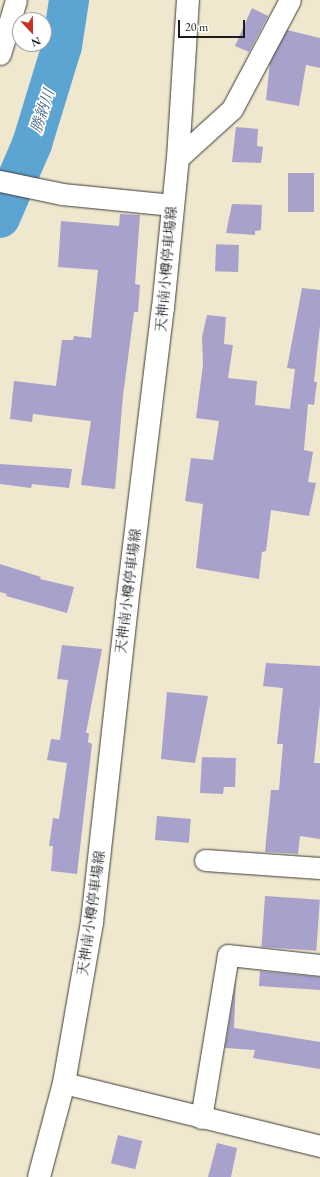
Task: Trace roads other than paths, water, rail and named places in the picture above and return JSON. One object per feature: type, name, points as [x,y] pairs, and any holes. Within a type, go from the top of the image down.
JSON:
[{"type":"main road","name":"天神南小樽停車場線","points":[[39,1177],[64,1083],[92,922],[128,596],[163,308],[172,205],[178,158],[188,0]]},
{"type":"street","points":[[0,54],[16,0]]},
{"type":"street","points":[[178,158],[232,109],[290,0]]},
{"type":"street","points":[[0,181],[62,194],[172,205]]},
{"type":"street","points":[[204,860],[320,868]]},
{"type":"street","points":[[201,1118],[228,955],[320,965]]},
{"type":"street","points":[[64,1083],[201,1118],[320,1146]]},
{"type":"waterway","name":"勝納川","points":[[0,218],[32,144],[62,46],[69,0]]}]
